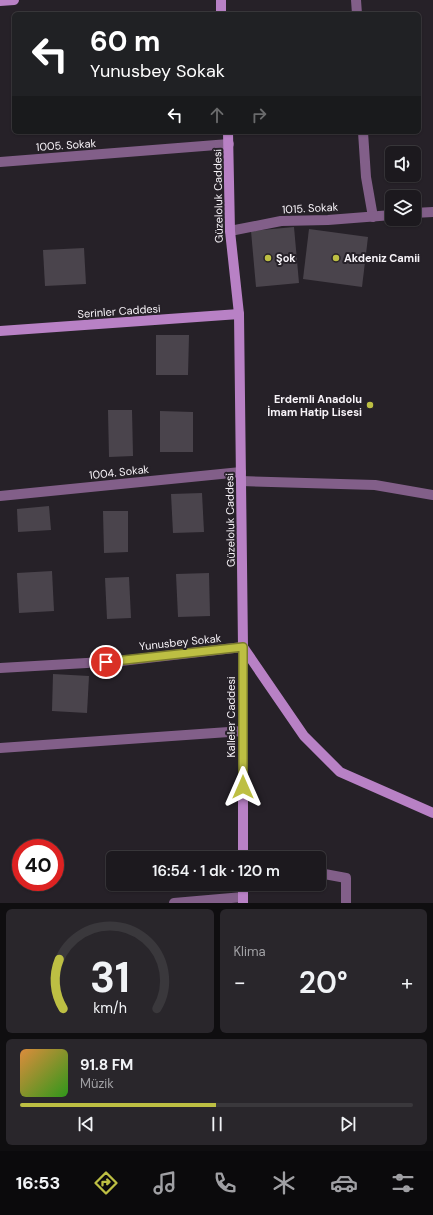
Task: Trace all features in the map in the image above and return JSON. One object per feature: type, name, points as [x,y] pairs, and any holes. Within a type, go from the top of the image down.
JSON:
[{"type":"main road","points":[[0,1],[14,0]]},
{"type":"main road","points":[[221,0],[221,12]]},
{"type":"main road","name":"Güzeloluk Caddesi","points":[[228,134],[230,231],[239,314],[243,647]]},
{"type":"main road","name":"Serinler Caddesi","points":[[0,331],[239,314]]},
{"type":"main road","points":[[243,647],[304,736],[340,772],[433,813]]},
{"type":"main road","name":"Kalleler Caddesi","points":[[243,647],[243,851]]},
{"type":"street","points":[[356,0],[358,12]]},
{"type":"street","points":[[363,134],[366,177],[374,217]]},
{"type":"street","name":"1005. Sokak","points":[[0,162],[229,144]]},
{"type":"street","points":[[421,213],[433,212]]},
{"type":"street","name":"1015. Sokak","points":[[230,231],[281,221],[385,216]]},
{"type":"street","name":"1004. Sokak","points":[[0,496],[241,476],[375,485],[433,495]]},
{"type":"street","name":"Yunusbey Sokak","points":[[0,668],[121,661],[243,647]]},
{"type":"street","points":[[0,748],[243,731]]},
{"type":"street","points":[[326,874],[346,878],[346,903]]},
{"type":"street","points":[[174,903],[243,900]]},
{"type":"building","points":[[294,227],[299,283],[256,287],[251,231]]},
{"type":"building","name":"Akdeniz Camii","points":[[309,229],[368,237],[362,287],[303,279]]},
{"type":"building","points":[[84,248],[86,284],[45,286],[43,250]]},
{"type":"building","points":[[156,335],[189,335],[188,375],[156,375]]},
{"type":"building","points":[[108,410],[132,410],[133,456],[109,457]]},
{"type":"building","points":[[160,411],[193,412],[193,452],[160,452]]},
{"type":"building","points":[[202,493],[204,532],[173,533],[171,494]]},
{"type":"building","points":[[49,506],[51,530],[18,532],[17,509]]},
{"type":"building","points":[[103,511],[128,511],[128,552],[104,553]]},
{"type":"building","points":[[52,571],[54,611],[19,613],[17,573]]},
{"type":"building","points":[[209,573],[210,616],[178,617],[176,574]]},
{"type":"building","points":[[129,577],[131,618],[107,619],[105,578]]},
{"type":"building","points":[[53,674],[89,676],[87,713],[52,711]]},
{"type":"place","name":"Şok","points":[[268,258]]},
{"type":"place","name":"Akdeniz Camii","points":[[336,258]]},
{"type":"place","name":"Erdemli Anadolu İmam Hatip Lisesi","points":[[370,405]]},
{"type":"route","points":[[106,662],[243,647],[243,787]]}]
